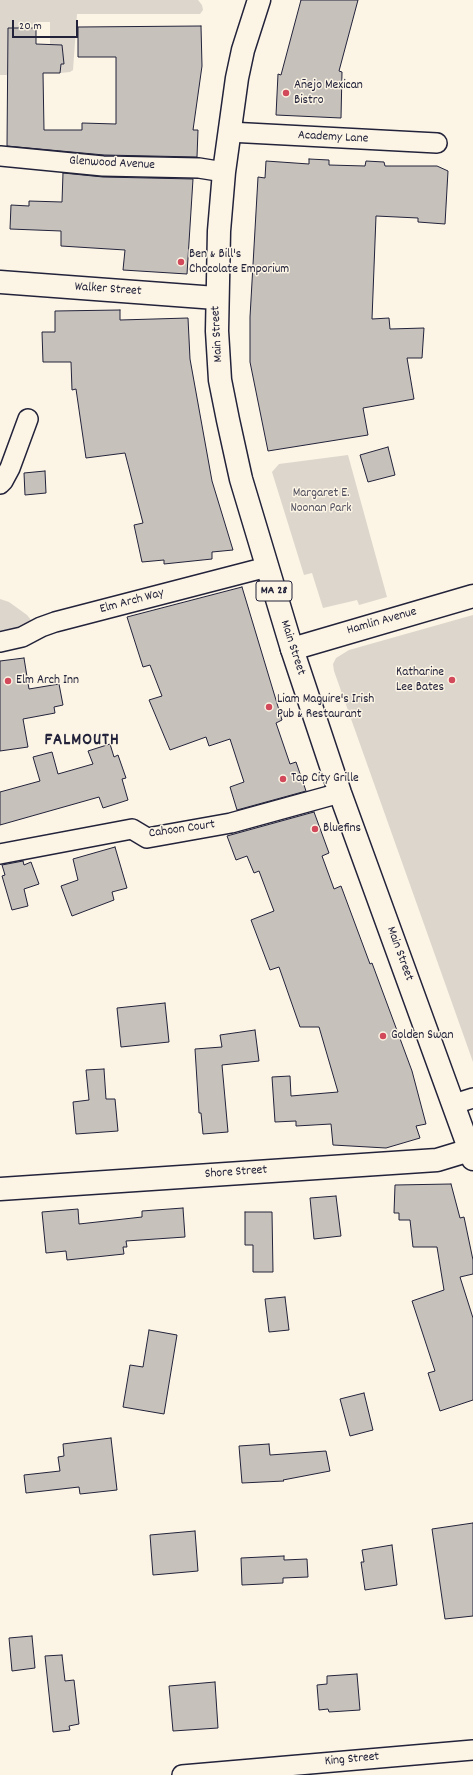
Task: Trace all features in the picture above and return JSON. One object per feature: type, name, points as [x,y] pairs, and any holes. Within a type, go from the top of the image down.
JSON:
[{"type":"main road","name":"Main Street","points":[[259,0],[243,50],[237,78],[224,172],[219,231],[216,298],[220,380],[241,479],[292,649],[340,793],[463,1101],[471,1155]]},
{"type":"main road","name":"Walker Street","points":[[0,282],[216,298]]},
{"type":"main road","name":"Hamlin Avenue","points":[[292,649],[473,596]]},
{"type":"main road","name":"Shore Street","points":[[0,1189],[437,1160],[471,1155]]},
{"type":"street","name":"Academy Lane","points":[[229,132],[437,143]]},
{"type":"street","name":"Glenwood Avenue","points":[[0,156],[103,166],[199,168],[224,172]]},
{"type":"street","points":[[0,484],[10,468],[28,419]]},
{"type":"street","name":"Elm Arch Way","points":[[0,642],[28,635],[41,627],[55,622],[267,567]]},
{"type":"street","name":"Cahoon Court","points":[[0,854],[132,829],[147,838],[223,825],[340,793]]},
{"type":"street","name":"King Street","points":[[182,1775],[473,1750]]},
{"type":"green space","points":[[0,0],[198,0],[202,5],[203,10],[200,14],[77,14],[73,70],[70,72],[60,73],[61,64],[64,64],[62,45],[50,44],[50,22],[36,22],[36,28],[8,28],[7,75],[0,75]]},
{"type":"green space","name":"Margaret E. Noonan Park","points":[[348,455],[387,597],[359,605],[357,600],[323,608],[312,573],[304,575],[272,472],[279,464]]},
{"type":"green space","points":[[0,599],[9,602],[27,615],[31,620],[30,625],[0,635]]},
{"type":"green space","points":[[473,615],[473,1062],[334,671],[333,664],[336,658],[349,650]]},
{"type":"building","points":[[301,0],[358,0],[339,71],[342,72],[341,118],[276,115],[278,74],[281,75]]},
{"type":"building","points":[[201,26],[202,66],[193,130],[198,130],[197,157],[104,155],[7,146],[8,28],[36,28],[36,44],[62,45],[64,64],[61,64],[60,73],[43,73],[44,130],[82,130],[82,123],[116,124],[116,57],[78,57],[78,27]]},
{"type":"building","points":[[309,159],[329,160],[329,165],[365,166],[366,161],[384,162],[385,166],[437,166],[448,171],[445,224],[418,222],[418,218],[376,216],[372,319],[389,318],[390,329],[424,328],[422,358],[407,358],[414,399],[363,408],[368,435],[268,451],[250,362],[250,317],[258,177],[265,178],[266,161],[309,164]]},
{"type":"building","points":[[63,173],[103,177],[193,179],[187,274],[123,270],[125,250],[61,246],[61,231],[10,229],[11,205],[29,206],[29,201],[62,202]]},
{"type":"building","points":[[120,310],[120,320],[188,318],[190,359],[212,481],[233,550],[212,552],[212,559],[164,564],[164,560],[142,562],[134,525],[143,523],[125,453],[86,458],[76,389],[72,390],[71,362],[43,362],[42,332],[55,332],[55,311]]},
{"type":"building","points":[[388,447],[395,475],[368,482],[360,455]]},
{"type":"building","points":[[45,471],[46,493],[25,495],[24,473]]},
{"type":"building","points":[[242,587],[282,720],[276,723],[290,764],[296,762],[306,791],[237,810],[230,787],[244,782],[230,739],[209,746],[206,737],[170,750],[149,700],[162,696],[150,665],[143,667],[127,617]]},
{"type":"building","points":[[24,658],[29,689],[59,684],[63,705],[54,707],[55,713],[23,719],[28,747],[0,751],[0,661]]},
{"type":"building","points":[[110,744],[114,757],[118,755],[126,778],[122,779],[128,800],[103,808],[99,797],[0,825],[0,792],[40,781],[33,757],[52,752],[58,774],[93,764],[88,751]]},
{"type":"building","points":[[314,812],[329,853],[322,856],[334,889],[341,886],[370,964],[372,963],[412,1071],[426,1124],[416,1126],[420,1138],[386,1148],[333,1145],[331,1124],[296,1126],[296,1121],[275,1122],[272,1077],[290,1076],[291,1096],[338,1092],[319,1027],[300,1027],[279,967],[270,970],[251,920],[274,911],[259,871],[254,873],[247,856],[236,860],[227,836]]},
{"type":"building","points":[[115,847],[127,888],[112,892],[114,900],[72,916],[61,886],[78,880],[73,859]]},
{"type":"building","points":[[23,861],[24,865],[31,862],[39,884],[24,889],[28,906],[12,910],[2,876],[5,875],[2,865]]},
{"type":"building","points":[[165,1003],[169,1042],[121,1047],[117,1008]]},
{"type":"building","points":[[255,1030],[259,1061],[222,1065],[228,1132],[203,1134],[201,1113],[199,1113],[195,1049],[222,1047],[220,1035]]},
{"type":"building","points":[[104,1069],[106,1099],[115,1099],[118,1131],[76,1134],[73,1102],[89,1100],[86,1070]]},
{"type":"building","points":[[451,1184],[460,1218],[464,1217],[473,1260],[473,1274],[460,1277],[473,1318],[473,1400],[440,1411],[428,1373],[435,1371],[412,1301],[444,1290],[437,1247],[413,1247],[410,1220],[399,1220],[399,1213],[394,1213],[395,1185]]},
{"type":"building","points":[[336,1196],[341,1236],[314,1239],[310,1198]]},
{"type":"building","points":[[183,1208],[185,1237],[126,1241],[127,1247],[123,1247],[124,1254],[67,1260],[66,1251],[46,1253],[42,1212],[78,1209],[79,1224],[142,1217],[142,1211]]},
{"type":"building","points":[[245,1212],[272,1212],[273,1272],[253,1272],[253,1245],[245,1245]]},
{"type":"building","points":[[285,1297],[289,1330],[269,1332],[265,1299]]},
{"type":"building","points":[[149,1330],[177,1335],[164,1414],[123,1407],[130,1365],[143,1367]]},
{"type":"building","points":[[364,1393],[373,1430],[350,1436],[340,1399]]},
{"type":"building","points":[[111,1438],[117,1490],[80,1494],[79,1487],[26,1493],[24,1475],[60,1471],[58,1457],[64,1456],[63,1444]]},
{"type":"building","points":[[269,1444],[270,1455],[326,1451],[330,1471],[283,1480],[284,1481],[242,1483],[239,1446]]},
{"type":"building","points":[[473,1523],[473,1616],[445,1619],[432,1529]]},
{"type":"building","points":[[195,1531],[198,1571],[153,1575],[150,1535]]},
{"type":"building","points":[[392,1545],[397,1585],[365,1590],[361,1562],[364,1562],[362,1550]]},
{"type":"building","points":[[284,1556],[284,1560],[307,1559],[308,1577],[283,1578],[283,1583],[242,1585],[241,1558]]},
{"type":"building","points":[[32,1636],[35,1668],[12,1671],[9,1638]]},
{"type":"building","points":[[62,1655],[65,1681],[74,1680],[79,1724],[69,1726],[70,1730],[53,1732],[45,1656]]},
{"type":"building","points":[[357,1674],[360,1710],[329,1712],[328,1709],[319,1710],[317,1685],[327,1684],[327,1676]]},
{"type":"building","points":[[215,1682],[218,1728],[173,1731],[169,1686]]},
{"type":"place","name":"Añejo Mexican Bistro","points":[[286,93]]},
{"type":"place","name":"Ben & Bill's Chocolate Emporium","points":[[181,262]]},
{"type":"place","name":"Katharine Lee Bates","points":[[452,680]]},
{"type":"place","name":"Elm Arch Inn","points":[[8,681]]},
{"type":"place","name":"Liam Maguire's Irish Pub & Restaurant","points":[[269,707]]},
{"type":"place","name":"Tap City Grille","points":[[283,779]]},
{"type":"place","name":"Bluefins","points":[[315,829]]},
{"type":"place","name":"Golden Swan","points":[[383,1036]]},
{"type":"district","name":"FALMOUTH","points":[[82,742]]}]
